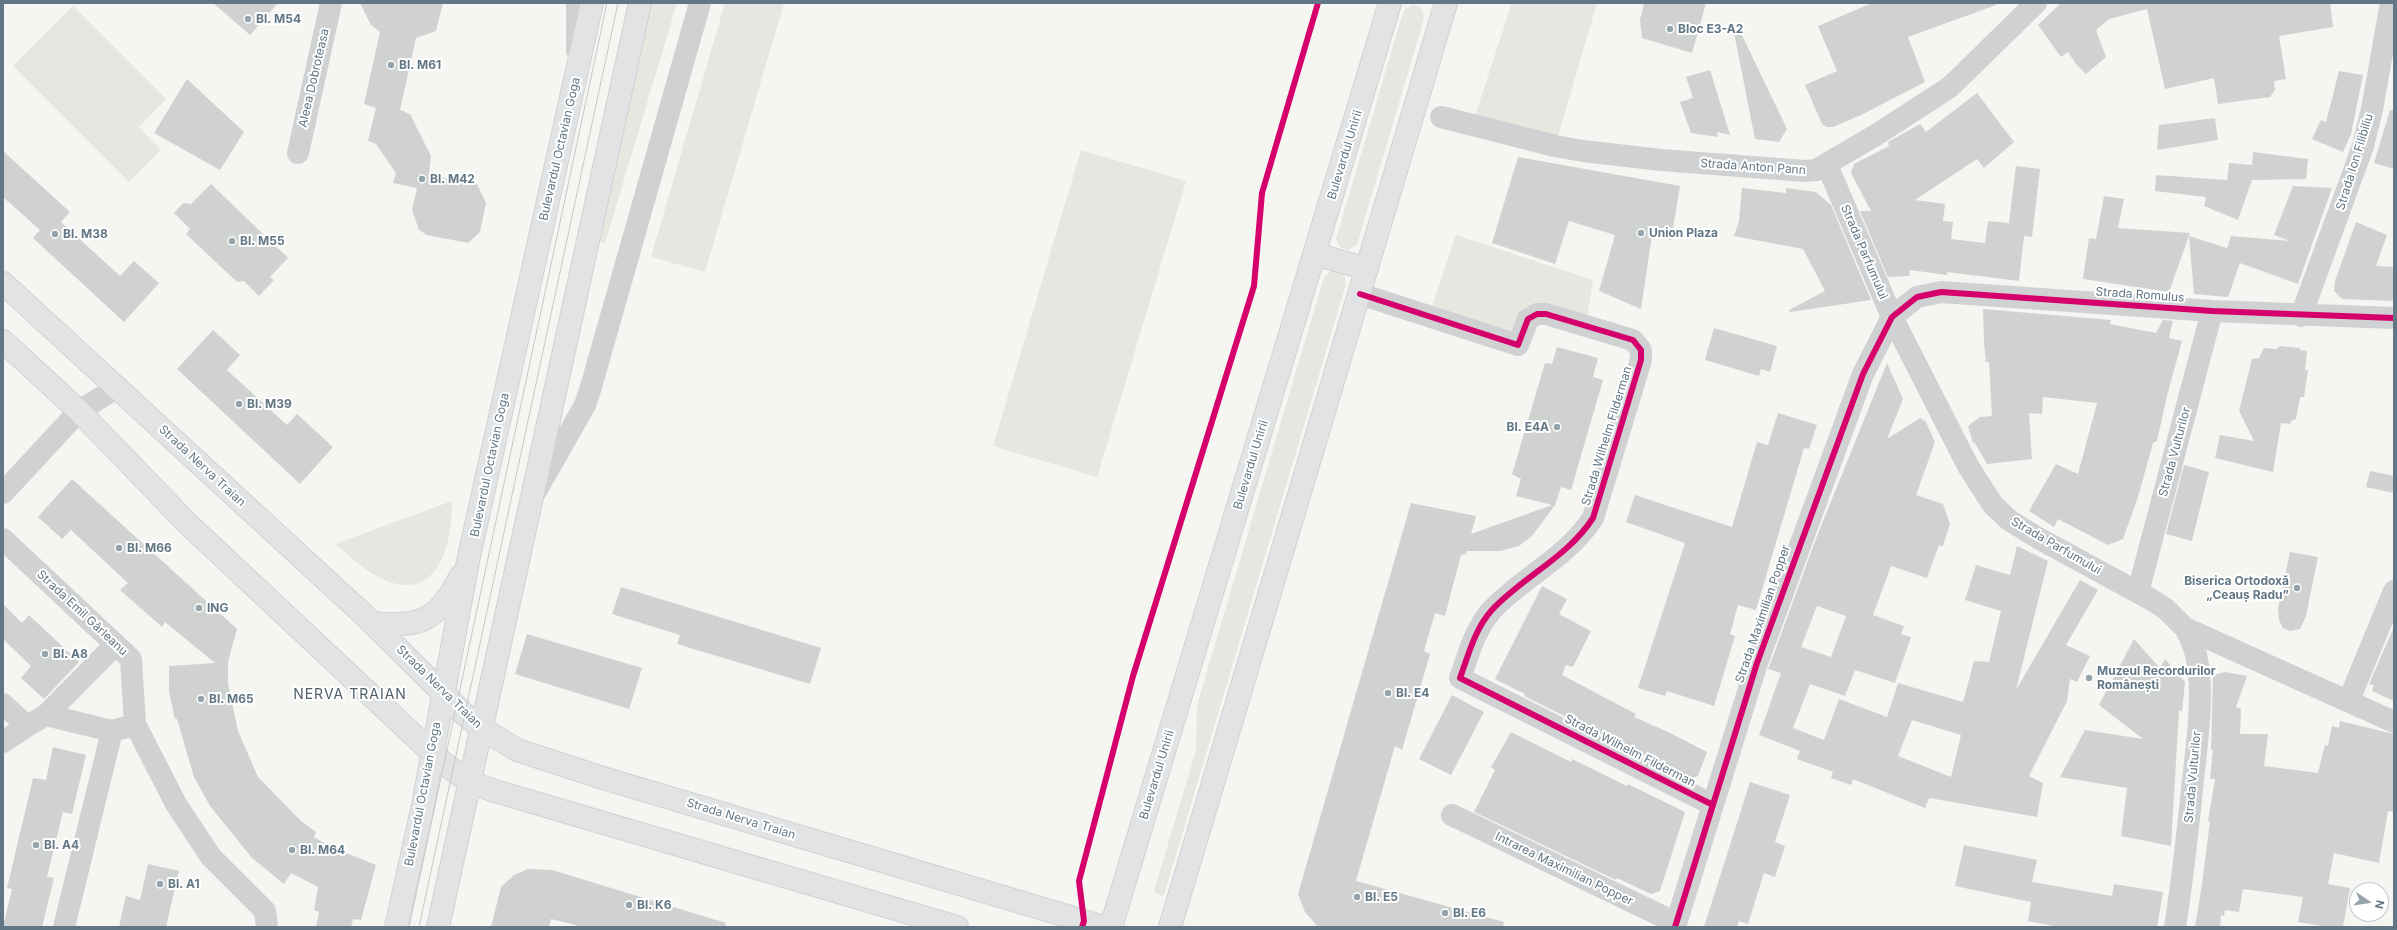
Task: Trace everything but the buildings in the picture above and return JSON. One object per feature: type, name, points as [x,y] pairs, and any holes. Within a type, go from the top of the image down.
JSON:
[{"type":"main road","points":[[578,68],[592,3]]},
{"type":"main road","points":[[438,927],[480,728],[640,3]]},
{"type":"main road","name":"Bulevardul Unirii","points":[[1111,927],[1390,3]]},
{"type":"main road","points":[[1170,927],[1446,3]]},
{"type":"main road","name":"Bulevardul Octavian Goga","points":[[396,927],[423,806],[468,561],[578,68]]},
{"type":"main road","points":[[1315,254],[1367,269]]},
{"type":"main road","name":"Strada Nerva Traian","points":[[3,283],[118,387],[372,623],[480,728],[517,750],[603,778],[1104,927]]},
{"type":"main road","points":[[3,341],[79,411],[187,523],[452,771],[469,782],[957,927]]},
{"type":"main road","points":[[372,623],[402,626],[416,623],[432,614],[444,603],[456,586],[468,561]]},
{"type":"street","name":"Aleea Dobroteasa","points":[[298,153],[331,3]]},
{"type":"street","name":"Bulevardul Octavian Goga","points":[[577,3],[578,68]]},
{"type":"street","points":[[530,500],[585,405],[700,3]]},
{"type":"street","name":"Strada Anton Pann","points":[[1441,117],[1556,146],[1583,151],[1661,160],[1805,171],[1827,165],[1950,87],[2036,3]]},
{"type":"street","name":"Strada Ion Filibiliu","points":[[2302,316],[2363,146],[2372,109],[2391,3]]},
{"type":"street","name":"Strada Parfumului","points":[[1827,165],[1892,317],[1968,466],[1993,505],[2009,520],[2038,538],[2138,592],[2166,609],[2185,628],[2349,700],[2394,722]]},
{"type":"street","name":"Strada Romulus","points":[[1892,317],[1917,297],[1942,292],[2212,311],[2302,316],[2394,318]]},
{"type":"street","name":"Strada Wilhelm Filderman","points":[[1360,294],[1518,344],[1528,319],[1537,314],[1546,314],[1633,340],[1641,350],[1642,360],[1592,518],[1576,540],[1503,599],[1490,613],[1476,637],[1460,678],[1713,805]]},
{"type":"street","name":"Strada Vulturilor","points":[[2138,592],[2212,311]]},
{"type":"street","name":"Strada Maximilian Popper","points":[[1675,925],[1757,663],[1784,584],[1863,374],[1892,317]]},
{"type":"street","points":[[3,493],[79,411],[118,387]]},
{"type":"street","name":"Strada Emil Gârleanu","points":[[3,539],[131,659],[136,724]]},
{"type":"street","points":[[2349,700],[2394,591]]},
{"type":"street","name":"Strada Vulturilor","points":[[2175,927],[2183,880],[2196,753],[2199,694],[2198,666],[2194,645],[2185,628]]},
{"type":"street","points":[[3,742],[46,715],[115,645]]},
{"type":"street","points":[[3,704],[27,726]]},
{"type":"street","points":[[46,715],[112,731],[136,724],[176,804],[195,836],[223,871],[265,911],[267,927]]},
{"type":"street","points":[[64,927],[112,731]]},
{"type":"street","name":"Intrarea Maximilian Popper","points":[[1452,815],[1675,925]]},
{"type":"shaded area","points":[[648,3],[677,3],[605,243],[596,242]]},
{"type":"shaded area","points":[[725,3],[784,3],[705,272],[651,257]]},
{"type":"shaded area","points":[[1512,3],[1597,3],[1555,146],[1472,125]]},
{"type":"shaded area","points":[[1413,5],[1421,8],[1424,16],[1423,22],[1357,245],[1348,250],[1340,247],[1336,239],[1402,16],[1405,9]]},
{"type":"shaded area","points":[[73,6],[166,99],[139,127],[161,150],[129,182],[13,66]]},
{"type":"shaded area","points":[[1081,150],[1186,181],[1097,477],[993,446]]},
{"type":"shaded area","points":[[1456,235],[1593,280],[1586,326],[1546,314],[1518,345],[1429,316]]},
{"type":"shaded area","points":[[1332,270],[1344,274],[1346,284],[1164,895],[1161,896],[1154,891],[1196,750],[1197,705],[1324,277]]},
{"type":"shaded area","points":[[452,501],[449,534],[445,550],[439,564],[430,576],[418,583],[403,585],[377,577],[335,544]]},
{"type":"tram line","points":[[409,927],[607,3]]},
{"type":"tram line","points":[[419,927],[618,3]]},
{"type":"cycle path","points":[[1082,927],[1084,921],[1079,881],[1133,676],[1254,286],[1262,193],[1318,3]]},
{"type":"cycle path","points":[[1675,927],[1757,663],[1863,374],[1892,317],[1917,297],[1941,292],[2212,311],[2394,318]]},
{"type":"cycle path","points":[[1360,294],[1518,345],[1528,319],[1537,314],[1546,314],[1633,340],[1641,350],[1641,360],[1593,518],[1570,545],[1503,599],[1485,618],[1476,634],[1460,678],[1713,805]]},
{"type":"place","name":"Bl. M54","points":[[248,19]]},
{"type":"place","name":"Bloc E3-A2","points":[[1670,29]]},
{"type":"place","name":"Bl. M61","points":[[391,65]]},
{"type":"place","name":"Bl. M42","points":[[422,179]]},
{"type":"place","name":"Union Plaza","points":[[1641,233]]},
{"type":"place","name":"Bl. M38","points":[[55,234]]},
{"type":"place","name":"Bl. M55","points":[[232,241]]},
{"type":"place","name":"Bl. M39","points":[[239,404]]},
{"type":"place","name":"Bl. E4A","points":[[1557,427]]},
{"type":"place","name":"Bl. M66","points":[[119,548]]},
{"type":"place","name":"Biserica Ortodoxă „Ceauș Radu”","points":[[2297,588]]},
{"type":"place","name":"ING","points":[[199,608]]},
{"type":"place","name":"Bl. A8","points":[[45,654]]},
{"type":"place","name":"Muzeul Recordurilor Românești","points":[[2089,678]]},
{"type":"place","name":"Bl. E4","points":[[1388,693]]},
{"type":"place","name":"Bl. M65","points":[[201,699]]},
{"type":"place","name":"Bl. A4","points":[[36,845]]},
{"type":"place","name":"Bl. M64","points":[[292,850]]},
{"type":"place","name":"Bl. A1","points":[[160,884]]},
{"type":"place","name":"Bl. E5","points":[[1357,897]]},
{"type":"place","name":"Bl. K6","points":[[629,905]]},
{"type":"place","name":"Bl. E6","points":[[1445,913]]},
{"type":"district","name":"NERVA TRAIAN","points":[[350,695]]}]
